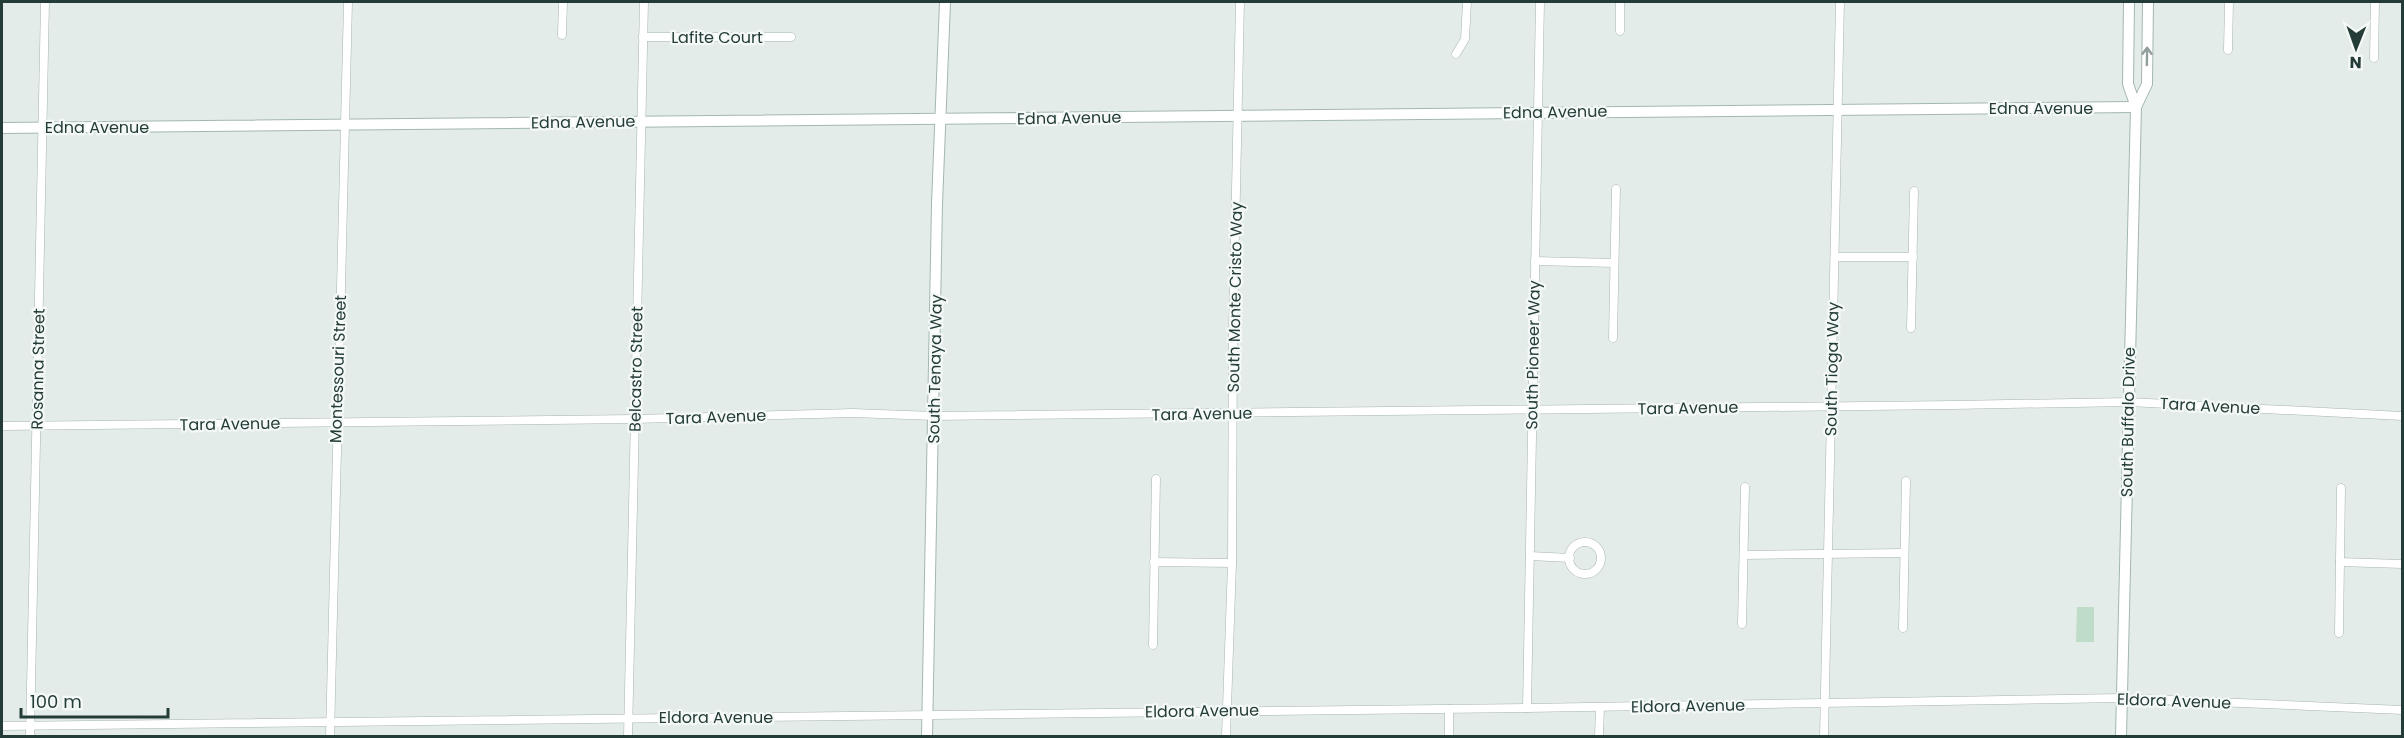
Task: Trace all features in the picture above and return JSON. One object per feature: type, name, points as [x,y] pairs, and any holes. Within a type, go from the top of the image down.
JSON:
[{"type":"street","name":"Rosanna Street","points":[[30,736],[45,2]]},
{"type":"street","name":"Montessouri Street","points":[[330,736],[348,2]]},
{"type":"street","points":[[562,35],[563,2]]},
{"type":"street","name":"Belcastro Street","points":[[628,736],[644,2]]},
{"type":"street","name":"South Tenaya Way","points":[[927,736],[940,120],[945,2]]},
{"type":"street","name":"South Monte Cristo Way","points":[[1226,736],[1232,563],[1233,330],[1240,2]]},
{"type":"street","points":[[1456,54],[1465,39],[1467,2]]},
{"type":"street","name":"South Pioneer Way","points":[[1527,708],[1540,2]]},
{"type":"street","points":[[1620,2],[1620,31]]},
{"type":"street","name":"South Tioga Way","points":[[1824,736],[1840,2]]},
{"type":"street","name":"South Buffalo Drive","points":[[2121,736],[2136,107],[2128,84],[2129,2]]},
{"type":"street","name":"South Buffalo Drive","points":[[2136,107],[2147,84],[2148,2]]},
{"type":"street","points":[[2228,50],[2229,2]]},
{"type":"street","points":[[2374,58],[2375,2]]},
{"type":"street","name":"Lafite Court","points":[[644,37],[791,37]]},
{"type":"street","name":"Edna Avenue","points":[[2,128],[2136,107]]},
{"type":"street","points":[[1613,338],[1616,189]]},
{"type":"street","points":[[1911,328],[1914,191]]},
{"type":"street","points":[[1835,257],[1913,256]]},
{"type":"street","points":[[1535,261],[1614,263]]},
{"type":"street","name":"Tara Avenue","points":[[2,426],[635,419],[853,413],[934,416],[1233,414],[2129,402],[2403,416]]},
{"type":"street","points":[[1153,645],[1156,478]]},
{"type":"street","points":[[1903,628],[1906,481]]},
{"type":"street","points":[[1742,624],[1745,487]]},
{"type":"street","points":[[2339,633],[2341,488]]},
{"type":"street","points":[[1586,542],[1597,547],[1601,558],[1596,569],[1585,573],[1574,569],[1570,558],[1574,547],[1586,542]]},
{"type":"street","points":[[1744,555],[1904,553]]},
{"type":"street","points":[[1530,556],[1570,558]]},
{"type":"street","points":[[2340,561],[2403,564]]},
{"type":"street","points":[[1154,562],[1232,563]]},
{"type":"street","name":"Eldora Avenue","points":[[2,726],[1527,708],[2122,698],[2403,710]]},
{"type":"street","points":[[1599,736],[1600,707]]},
{"type":"street","points":[[1449,709],[1449,736]]},
{"type":"green space","points":[[2077,607],[2094,607],[2094,642],[2076,642]]}]
